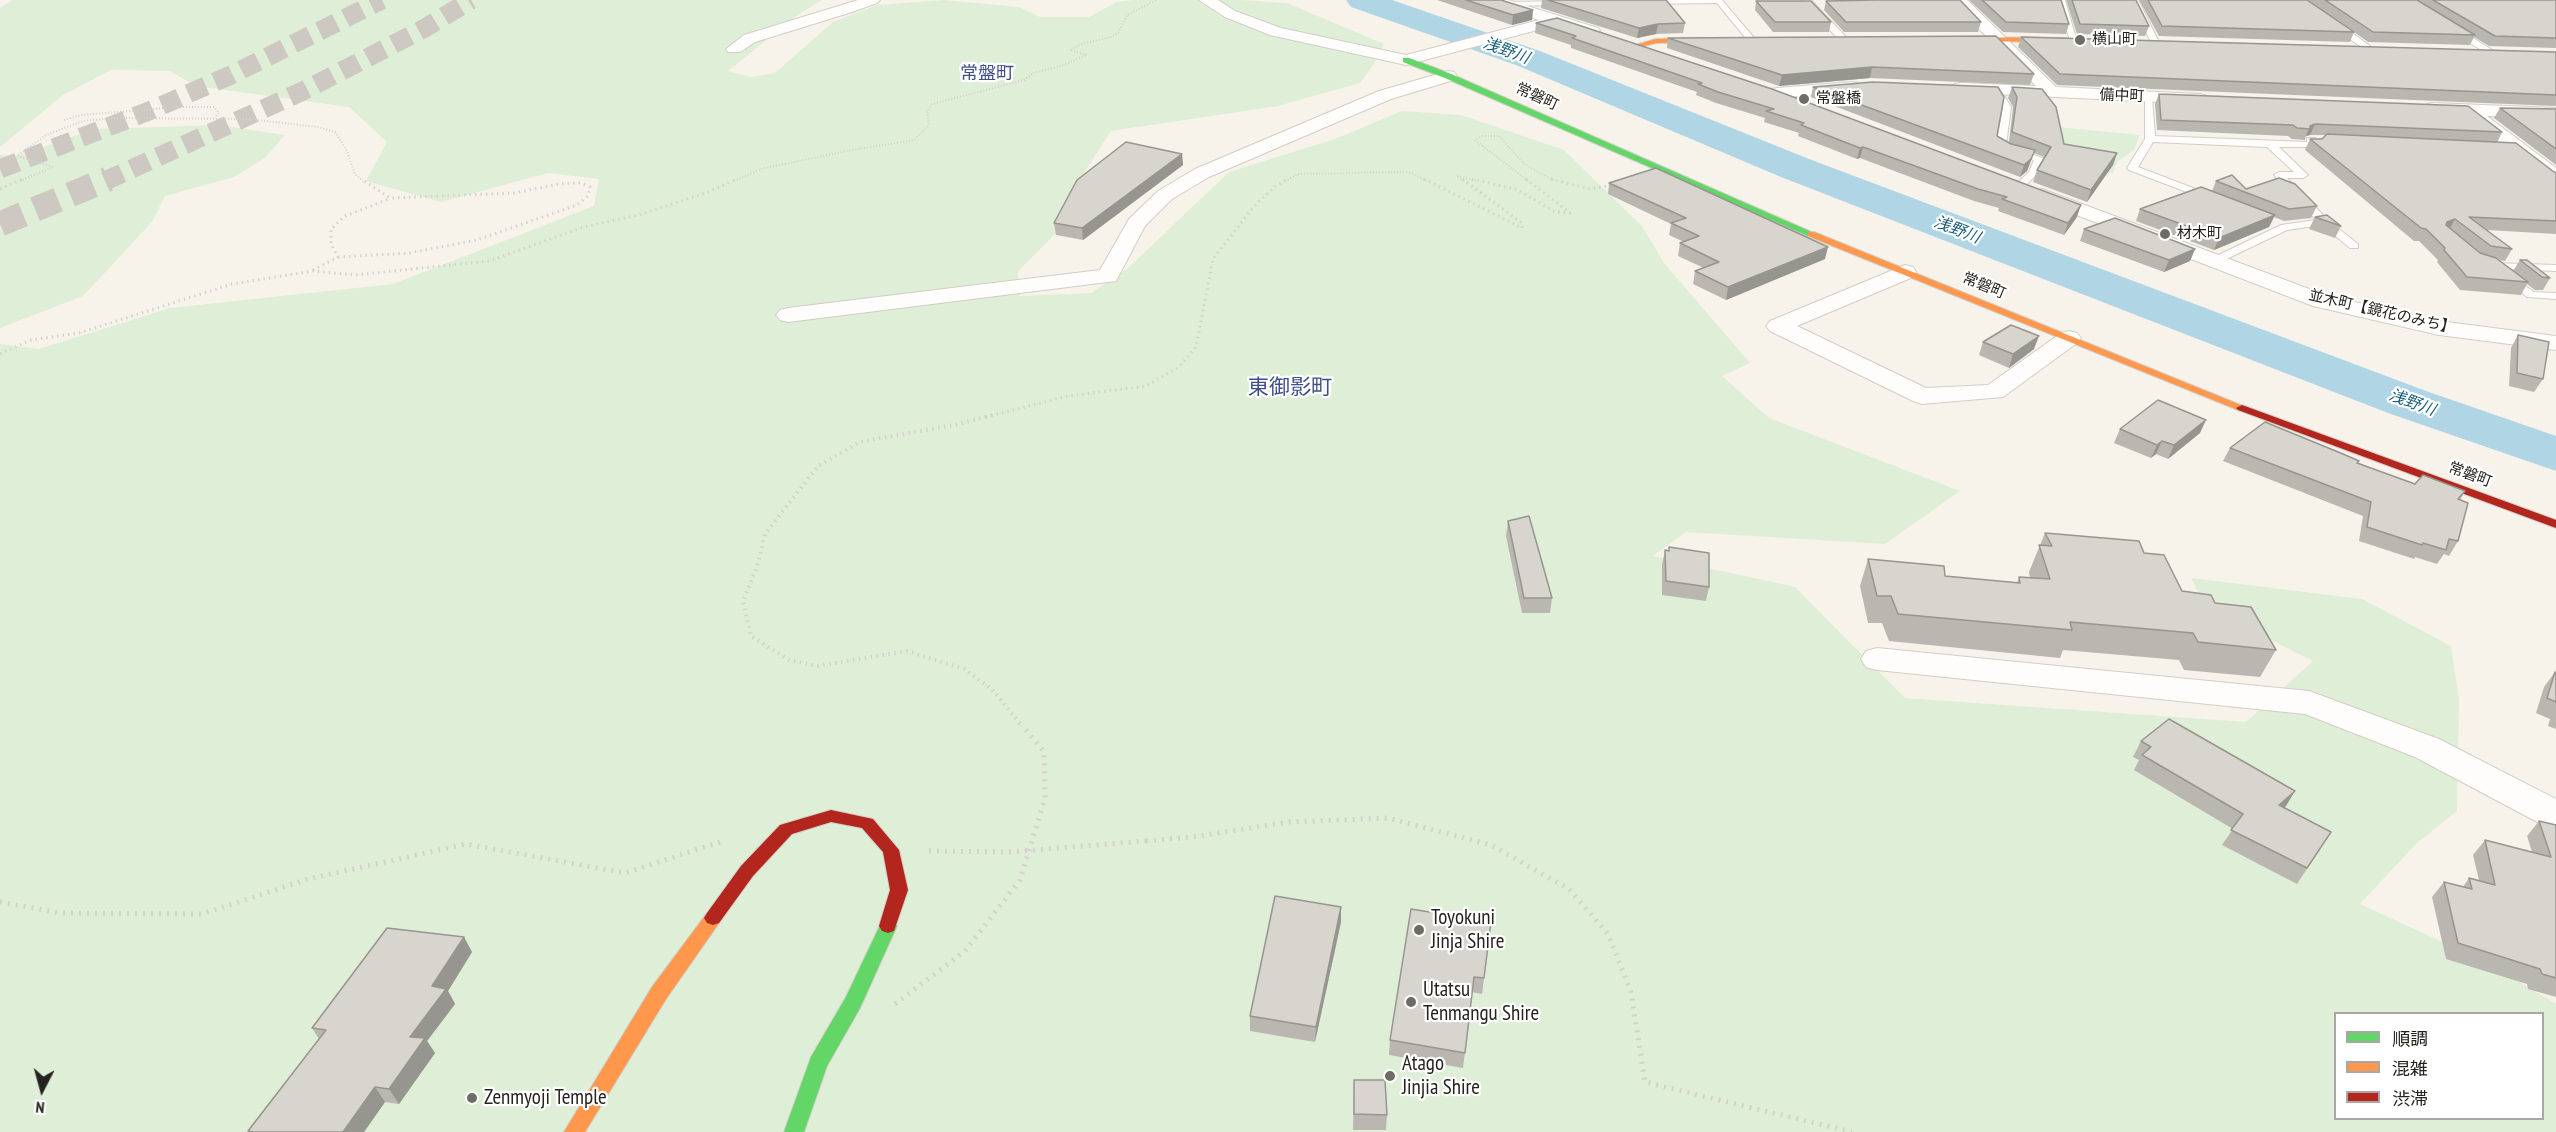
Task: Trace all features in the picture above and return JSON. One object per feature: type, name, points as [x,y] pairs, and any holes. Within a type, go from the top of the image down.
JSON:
[{"type":"street","points":[[734,50],[750,38],[872,0]]},
{"type":"street","points":[[1207,0],[1230,14],[1275,32],[1406,60],[1556,20]]},
{"type":"street","points":[[1958,0],[2000,39],[2052,93]]},
{"type":"street","points":[[1498,2],[1679,60]]},
{"type":"street","points":[[1819,38],[1848,38]]},
{"type":"street","points":[[1932,38],[2080,40]]},
{"type":"street","points":[[1636,46],[1656,41],[1756,39]]},
{"type":"street","points":[[2346,48],[2376,49]]},
{"type":"street","points":[[2459,52],[2498,53]]},
{"type":"street","name":"常磐町","points":[[1406,60],[1448,76],[1653,168],[2253,413],[2556,524]]},
{"type":"street","points":[[788,315],[1108,276],[1136,223],[1166,195],[1202,173],[1385,95],[1448,76]]},
{"type":"street","points":[[1777,93],[1870,85]]},
{"type":"street","points":[[1755,86],[1821,110]]},
{"type":"street","name":"備中町","points":[[1938,87],[2219,100]]},
{"type":"street","points":[[2420,108],[2556,113]]},
{"type":"street","points":[[2468,110],[2555,176]]},
{"type":"street","name":"並木町【鏡花のみち】","points":[[1997,177],[2321,302],[2439,328],[2556,343]]},
{"type":"street","points":[[1905,272],[1778,326],[1922,396],[1994,392],[2069,338]]},
{"type":"street","points":[[1877,659],[2309,703],[2427,748],[2556,815]]},
{"type":"street","points":[[574,1132],[659,993],[747,871],[786,829],[831,816],[867,823],[891,850],[898,890],[885,937],[853,1002],[818,1063],[794,1132]]},
{"type":"lane","points":[[1640,2],[1718,0],[1756,39]]},
{"type":"lane","points":[[1807,0],[1848,38]]},
{"type":"lane","points":[[2061,0],[2080,40]]},
{"type":"lane","points":[[2134,0],[2155,42]]},
{"type":"lane","points":[[1498,2],[1572,3]]},
{"type":"lane","points":[[2333,22],[2376,49]]},
{"type":"lane","points":[[2444,24],[2498,53]]},
{"type":"lane","points":[[1996,90],[2007,107],[2001,146],[2040,159],[2033,173],[2019,186]]},
{"type":"lane","points":[[2148,97],[2150,139],[2132,168],[2220,202]]},
{"type":"lane","points":[[2150,139],[2316,145],[2310,140],[2321,140]]},
{"type":"lane","points":[[2270,144],[2303,176],[2279,175],[2324,222],[2354,246]]},
{"type":"lane","points":[[2496,149],[2520,150]]},
{"type":"lane","points":[[2214,261],[2285,227],[2324,222]]},
{"type":"lane","points":[[2274,223],[2285,227]]},
{"type":"lane","points":[[2479,262],[2494,266],[2556,268]]},
{"type":"lane","points":[[2494,266],[2531,295],[2556,296]]},
{"type":"path","points":[[0,354],[31,340],[79,333],[232,284],[313,271],[355,275],[489,261],[584,227],[638,215],[706,193],[761,169],[846,151],[914,140],[929,125],[927,113],[932,104],[1024,80],[1033,73],[1058,67],[1087,55],[1070,50],[1081,44],[1111,37],[1118,33],[1127,15],[1156,0]]},
{"type":"path","points":[[64,120],[81,115],[178,107],[214,107],[219,113],[214,118]]},
{"type":"path","points":[[0,189],[53,167],[17,156],[63,126],[112,118],[214,118],[297,124],[335,132],[346,149],[355,174],[373,189],[390,198]]},
{"type":"path","points":[[892,1007],[965,951],[1020,880],[1045,798],[1044,753],[992,689],[964,669],[908,651],[817,666],[789,660],[751,636],[743,601],[757,567],[765,534],[818,466],[860,442],[959,424],[1068,396],[1146,386],[1179,367],[1196,347],[1213,259],[1256,204],[1277,185],[1298,174],[1409,172],[1521,228],[1522,223],[1457,176],[1518,190],[1555,212],[1570,213],[1475,140],[1482,136],[1499,136],[1523,163],[1554,181],[1590,189],[1647,175],[1653,168]]},
{"type":"path","points":[[313,271],[338,257],[409,253],[477,240],[577,205],[588,196],[590,187],[580,183],[559,184],[514,193],[447,198],[390,198],[345,216],[331,229],[331,244],[338,257]]},
{"type":"path","points":[[891,850],[1009,852],[1192,837],[1289,822],[1388,818],[1491,845],[1569,889],[1608,934],[1631,992],[1645,1082],[1852,1132]]},
{"type":"path","points":[[0,902],[60,913],[202,914],[308,879],[466,844],[625,873],[735,837],[747,871]]},
{"type":"green space","points":[[13,0],[822,0],[799,14],[728,71],[751,77],[775,73],[833,22],[877,5],[944,0],[1019,7],[1040,17],[1089,17],[1117,2],[1133,0],[1240,0],[1287,3],[1384,44],[1374,64],[1360,83],[1278,106],[1111,131],[1082,176],[1057,232],[1018,271],[1020,296],[1091,293],[1127,269],[1229,172],[1335,139],[1402,111],[1461,115],[1564,150],[1642,226],[1664,263],[1750,363],[1722,376],[1769,418],[1960,491],[1885,544],[1686,532],[1653,556],[1795,587],[1905,698],[2246,722],[2313,661],[2207,608],[2191,578],[2362,599],[2451,646],[2459,699],[2457,811],[2417,843],[2360,904],[2488,963],[2556,1004],[2556,1132],[0,1132],[0,344],[39,349],[170,308],[393,284],[594,206],[599,179],[548,173],[441,202],[366,181],[387,142],[349,107],[196,86],[170,71],[111,70],[63,95],[0,147],[0,8]]},
{"type":"green space","points":[[219,125],[285,135],[265,158],[234,177],[165,196],[152,222],[83,296],[0,328],[0,155],[17,156],[95,129]]},
{"type":"green space","points":[[2057,127],[2140,135],[2134,150],[2118,161],[2113,173],[2055,160]]},
{"type":"building","points":[[1466,0],[1501,0],[1533,10],[1513,15]]},
{"type":"building","points":[[1548,0],[1666,0],[1685,23],[1658,24],[1639,28]]},
{"type":"building","points":[[1960,0],[1981,22],[1846,22],[1826,1]]},
{"type":"building","points":[[1982,0],[2061,0],[2069,24],[2006,22]]},
{"type":"building","points":[[2072,0],[2136,0],[2149,26],[2080,24]]},
{"type":"building","points":[[2148,0],[2307,0],[2354,32],[2162,26]]},
{"type":"building","points":[[2325,0],[2417,0],[2475,35],[2373,32]]},
{"type":"building","points":[[2433,0],[2556,0],[2556,38],[2495,36]]},
{"type":"building","points":[[1756,1],[1811,1],[1831,22],[1775,22]]},
{"type":"building","points":[[1557,18],[1772,89],[2081,205],[2068,223],[2002,199],[2007,197],[1978,189],[1863,147],[1860,148],[1801,125],[1804,123],[1766,111],[1774,109],[1718,92],[1698,84],[1702,83],[1572,38],[1576,36],[1536,23]]},
{"type":"building","points":[[1996,36],[2034,74],[1872,67],[1782,75],[1668,38]]},
{"type":"building","points":[[2021,37],[2556,52],[2556,95],[2060,74]]},
{"type":"building","points":[[1873,82],[1998,87],[2004,97],[1997,136],[2011,144],[2035,150],[2031,159],[2024,165],[1813,87]]},
{"type":"building","points":[[2012,87],[2042,89],[2056,107],[2064,144],[2117,153],[2091,190],[2037,170],[2051,147],[2012,132],[2017,97]]},
{"type":"building","points":[[2159,94],[2468,106],[2502,132],[2315,124],[2310,126],[2310,129],[2297,128],[2293,125],[2161,120]]},
{"type":"building","points":[[2500,108],[2556,109],[2556,149]]},
{"type":"building","points":[[2327,134],[2516,143],[2556,173],[2556,221],[2469,217],[2512,249],[2491,246],[2455,219],[2447,222],[2446,225],[2480,253],[2496,258],[2528,282],[2467,277],[2444,250],[2445,248],[2426,229],[2421,228],[2310,139],[2322,139]]},
{"type":"building","points":[[1126,142],[1182,154],[1082,228],[1054,223],[1077,180]]},
{"type":"building","points":[[1656,168],[1828,247],[1728,287],[1695,271],[1719,262],[1680,243],[1699,236],[1671,223],[1686,218],[1609,183]]},
{"type":"building","points":[[2232,175],[2246,189],[2279,178],[2295,184],[2317,206],[2289,209],[2216,181]]},
{"type":"building","points":[[2201,187],[2275,215],[2219,238],[2140,209]]},
{"type":"building","points":[[2327,215],[2341,226],[2315,217]]},
{"type":"building","points":[[2115,218],[2195,249],[2169,260],[2084,229]]},
{"type":"building","points":[[2520,260],[2527,260],[2550,278],[2542,277]]},
{"type":"building","points":[[2011,325],[2039,336],[2013,354],[1983,342]]},
{"type":"building","points":[[2518,335],[2549,342],[2543,379],[2517,373]]},
{"type":"building","points":[[2158,400],[2206,420],[2174,445],[2162,441],[2157,445],[2120,429]]},
{"type":"building","points":[[2265,422],[2359,461],[2357,463],[2415,484],[2423,475],[2465,491],[2458,499],[2468,503],[2458,541],[2449,539],[2446,550],[2423,543],[2422,545],[2367,527],[2371,502],[2230,448]]},
{"type":"building","points":[[1529,516],[1552,598],[1524,598],[1508,521]]},
{"type":"building","points":[[2045,533],[2139,541],[2144,553],[2164,555],[2182,591],[2211,595],[2215,603],[2251,607],[2276,650],[2198,642],[2193,633],[2070,622],[2072,630],[1898,614],[1891,596],[1877,596],[1868,559],[1944,566],[1945,576],[2020,583],[2019,577],[2050,579],[2039,545],[2052,546]]},
{"type":"building","points":[[1669,547],[1709,553],[1709,587],[1666,581],[1665,550],[1669,551]]},
{"type":"building","points":[[2556,673],[2556,702],[2547,698]]},
{"type":"building","points":[[2169,719],[2295,791],[2279,805],[2331,832],[2307,868],[2231,830],[2243,814],[2142,755],[2151,747],[2141,741]]},
{"type":"building","points":[[2539,821],[2556,825],[2556,978],[2542,974],[2540,969],[2458,943],[2444,882],[2472,889],[2469,878],[2495,885],[2485,840],[2551,857]]},
{"type":"building","points":[[1275,896],[1341,907],[1316,1027],[1250,1016]]},
{"type":"building","points":[[1411,909],[1491,922],[1484,978],[1474,977],[1465,1053],[1390,1040]]},
{"type":"building","points":[[387,928],[464,937],[432,986],[446,989],[410,1037],[425,1038],[389,1089],[375,1087],[343,1132],[248,1131],[326,1030],[312,1028]]},
{"type":"building","points":[[1354,1080],[1385,1080],[1387,1115],[1354,1114]]},
{"type":"waterway","name":"浅野川","points":[[1362,0],[1528,58],[1795,168],[2407,402],[2556,454]]},
{"type":"tunnel","points":[[0,169],[149,111],[231,75],[382,0]]},
{"type":"tunnel","points":[[105,181],[303,91],[425,28],[471,0]]},
{"type":"tunnel","points":[[0,224],[108,179]]},
{"type":"traffic: fast","points":[[1406,60],[1448,76],[1811,234]]},
{"type":"traffic: fast","points":[[794,1132],[818,1063],[853,1002],[888,926]]},
{"type":"traffic: slow","points":[[1952,39],[2066,40]]},
{"type":"traffic: slow","points":[[1636,46],[1656,41],[1712,40]]},
{"type":"traffic: slow","points":[[1811,234],[2242,408]]},
{"type":"traffic: slow","points":[[574,1132],[659,993],[713,918]]},
{"type":"traffic: jam","points":[[2242,408],[2556,524]]},
{"type":"traffic: jam","points":[[713,918],[747,871],[786,829],[831,816],[867,823],[891,850],[899,890],[888,926]]},
{"type":"place","name":"横山町","points":[[2080,40]]},
{"type":"place","name":"常盤橋","points":[[1804,99]]},
{"type":"place","name":"材木町","points":[[2165,234]]},
{"type":"place","name":"Toyokuni Jinja Shire","points":[[1419,930]]},
{"type":"place","name":"Utatsu Tenmangu Shire","points":[[1411,1002]]},
{"type":"place","name":"Atago Jinjia Shire","points":[[1390,1076]]},
{"type":"place","name":"Zenmyoji Temple","points":[[472,1098]]},
{"type":"district","name":"常盤町","points":[[987,74]]},
{"type":"district","name":"東御影町","points":[[1290,388]]}]
